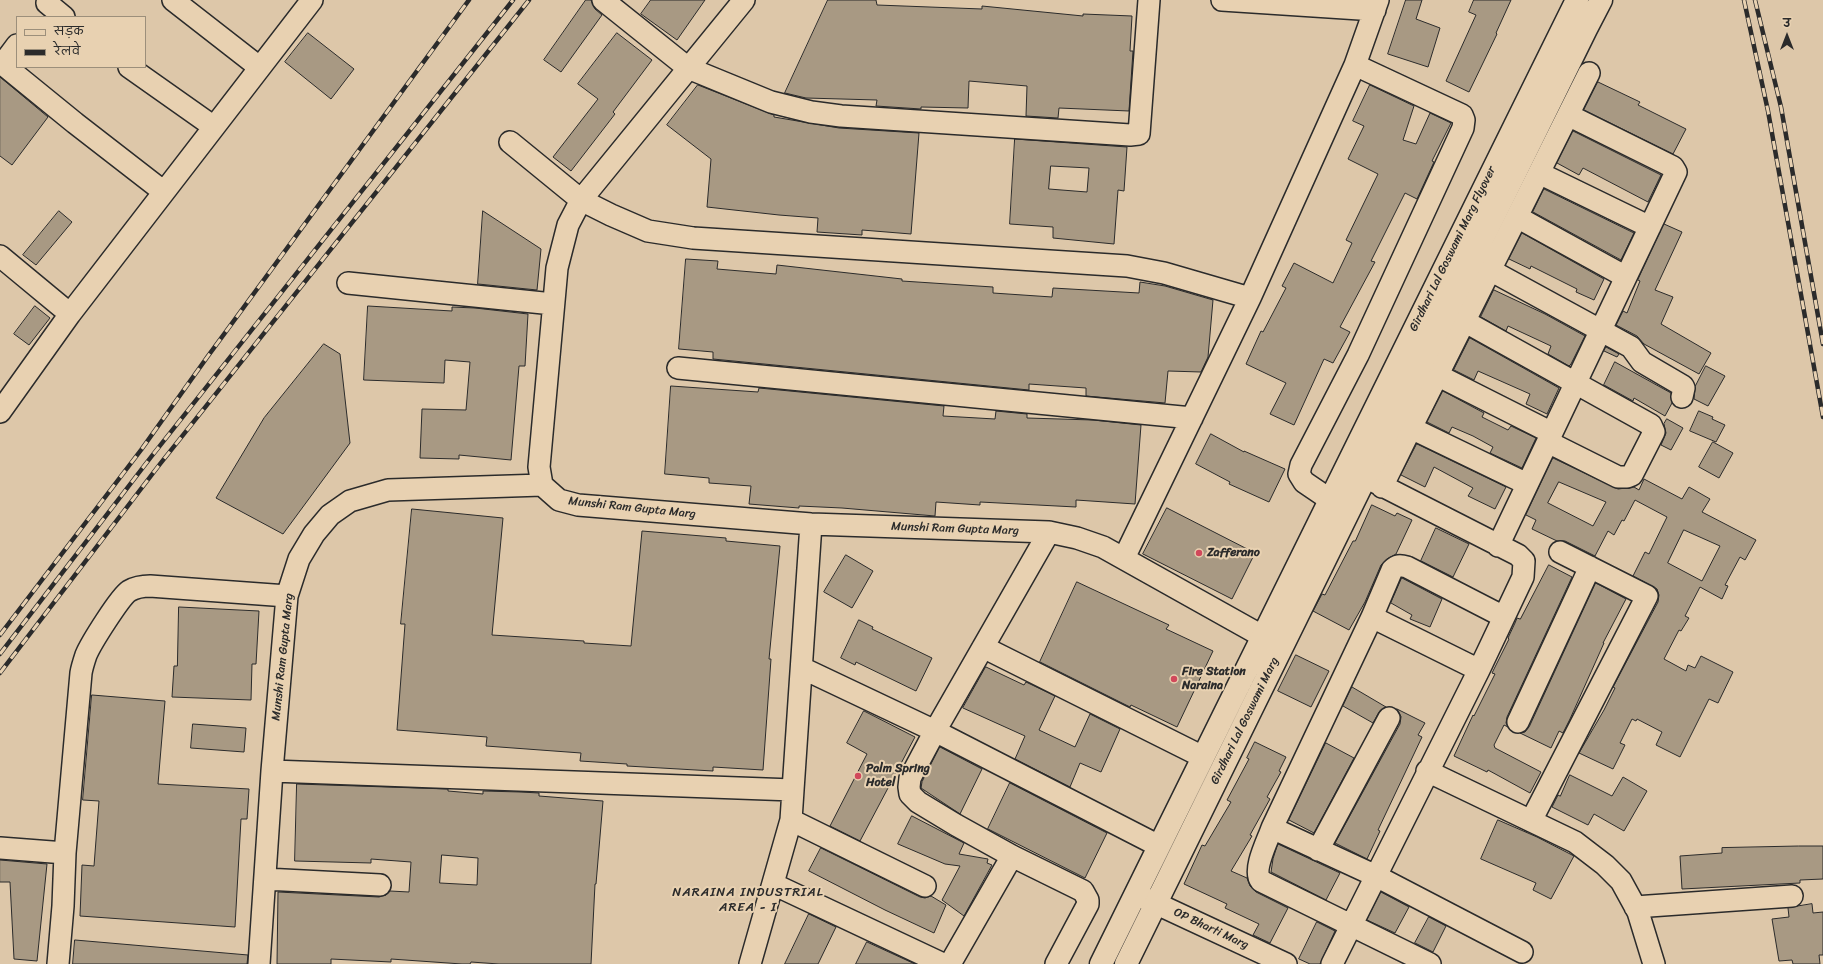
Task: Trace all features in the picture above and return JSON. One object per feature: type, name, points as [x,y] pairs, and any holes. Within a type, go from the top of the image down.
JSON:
[{"type":"main road","name":"Girdhari Lal Goswami Marg Flyover","points":[[1329,499],[1577,0]]},
{"type":"main road","name":"Girdhari Lal Goswami Marg Flyover","points":[[1373,482],[1586,28],[1601,0]]},
{"type":"main road","name":"Girdhari Lal Goswami Marg","points":[[1126,964],[1283,644],[1373,482]]},
{"type":"main road","name":"Girdhari Lal Goswami Marg","points":[[1101,964],[1329,499]]},
{"type":"street","points":[[173,0],[259,67]]},
{"type":"street","points":[[0,412],[70,314],[312,0]]},
{"type":"street","points":[[603,0],[688,68],[771,102],[811,112],[840,116],[1130,136],[1139,134],[1149,0]]},
{"type":"street","points":[[542,486],[540,467],[553,304],[557,268],[568,225],[581,200],[744,0]]},
{"type":"street","points":[[1124,558],[1250,298],[1355,65],[1376,5],[1222,0]]},
{"type":"street","points":[[44,7],[62,16]]},
{"type":"street","points":[[16,46],[2,63],[75,123],[164,192]]},
{"type":"street","points":[[1329,499],[1304,482],[1299,474],[1301,465],[1358,355],[1463,128],[1464,120],[1462,115],[1355,65]]},
{"type":"street","points":[[130,68],[214,127]]},
{"type":"street","points":[[1332,964],[1427,771],[1479,670],[1523,577],[1525,567],[1524,561],[1518,555],[1373,482],[1411,428],[1589,73]]},
{"type":"street","points":[[1498,546],[1676,172],[1673,167],[1568,115]]},
{"type":"street","points":[[510,142],[581,200],[611,216],[648,231],[693,238],[1127,266],[1164,273],[1250,298]]},
{"type":"street","points":[[1539,173],[1650,227]]},
{"type":"street","points":[[1517,217],[1626,277]]},
{"type":"street","points":[[0,256],[70,314]]},
{"type":"street","points":[[1490,270],[1633,349],[1636,357],[1642,362],[1683,386],[1682,397]]},
{"type":"street","points":[[348,283],[553,304]]},
{"type":"street","points":[[1437,375],[1550,437],[1618,477],[1627,478],[1632,475],[1654,432],[1651,425],[1464,321]]},
{"type":"street","points":[[678,368],[1192,418]]},
{"type":"street","points":[[1411,428],[1527,484]]},
{"type":"street","name":"Munshi Ram Gupta Marg","points":[[259,964],[272,771],[287,596],[299,560],[314,534],[330,515],[350,501],[388,490],[542,486],[559,500],[578,505],[811,524],[1049,532],[1077,538],[1103,546],[1262,636],[1283,644]]},
{"type":"street","points":[[750,964],[791,820],[811,524]]},
{"type":"street","points":[[1049,532],[935,732],[910,778],[909,787],[910,794],[918,802],[956,825],[1012,856],[1083,891],[1087,896],[1088,904],[1056,964]]},
{"type":"street","points":[[1531,821],[1647,596],[1560,552]]},
{"type":"street","points":[[1430,964],[1261,881],[1258,877],[1258,867],[1272,828],[1372,617],[1392,570],[1396,566],[1400,565],[1407,567],[1504,617]]},
{"type":"street","points":[[1518,722],[1590,568]]},
{"type":"street","points":[[58,964],[63,906],[65,853],[83,662],[91,646],[127,592],[137,587],[150,586],[287,596]]},
{"type":"street","points":[[1372,617],[1479,670]]},
{"type":"street","points":[[983,648],[1203,757]]},
{"type":"street","points":[[802,668],[935,732],[1159,846]]},
{"type":"street","points":[[1318,850],[1389,718]]},
{"type":"street","points":[[272,771],[794,790]]},
{"type":"street","points":[[1427,771],[1575,842],[1605,865],[1621,881],[1635,907],[1654,964]]},
{"type":"street","points":[[791,820],[925,886]]},
{"type":"street","points":[[1272,828],[1376,876],[1522,952]]},
{"type":"street","points":[[0,848],[65,853]]},
{"type":"street","points":[[950,964],[1012,856]]},
{"type":"street","points":[[265,879],[380,885]]},
{"type":"street","points":[[773,884],[943,964]]},
{"type":"street","name":"OP Bharti Marg","points":[[1136,894],[1286,964]]},
{"type":"street","points":[[1635,907],[1792,896]]},
{"type":"building","points":[[586,0],[591,0],[595,9],[602,15],[561,72],[544,60]]},
{"type":"building","points":[[651,0],[705,0],[677,40],[641,14]]},
{"type":"building","points":[[828,0],[876,0],[877,5],[982,9],[982,6],[1083,16],[1083,14],[1132,16],[1130,51],[1133,51],[1129,111],[1059,108],[1058,118],[1026,116],[1027,86],[969,81],[968,108],[921,107],[921,109],[876,106],[877,100],[806,98],[785,93]]},
{"type":"building","points":[[1406,0],[1422,0],[1416,19],[1440,28],[1428,67],[1388,54]]},
{"type":"building","points":[[1474,0],[1511,0],[1496,33],[1497,34],[1469,92],[1446,81],[1476,15],[1469,12]]},
{"type":"building","points":[[308,33],[354,69],[331,99],[285,62]]},
{"type":"building","points":[[617,33],[652,60],[613,112],[615,114],[571,171],[553,157],[598,99],[578,84]]},
{"type":"building","points":[[0,77],[48,117],[12,165],[0,156]]},
{"type":"building","points":[[1598,82],[1640,102],[1638,105],[1686,129],[1673,154],[1584,110]]},
{"type":"building","points":[[698,85],[774,115],[774,117],[839,128],[919,133],[911,234],[862,230],[862,235],[817,232],[818,218],[707,207],[711,159],[667,125]]},
{"type":"building","points":[[1370,85],[1414,106],[1403,140],[1416,144],[1430,113],[1451,123],[1432,161],[1434,162],[1417,199],[1405,193],[1371,261],[1375,262],[1340,327],[1350,332],[1333,363],[1324,359],[1294,425],[1270,414],[1286,383],[1246,364],[1261,331],[1263,332],[1286,288],[1282,286],[1294,263],[1333,283],[1352,243],[1346,240],[1378,174],[1348,159],[1364,126],[1353,121]]},
{"type":"building","points":[[1573,131],[1661,175],[1648,202],[1583,168],[1579,175],[1557,163]]},
{"type":"building","points":[[1015,139],[1127,147],[1124,191],[1118,190],[1114,244],[1053,238],[1053,227],[1010,224]],"holes":[[[1051,166],[1089,168],[1087,192],[1049,189]]]},
{"type":"building","points":[[1544,189],[1634,233],[1621,260],[1533,212]]},
{"type":"building","points":[[59,211],[72,222],[36,265],[23,255]]},
{"type":"building","points":[[483,211],[541,249],[537,290],[478,284]]},
{"type":"building","points":[[1664,224],[1682,232],[1655,290],[1673,297],[1661,324],[1711,353],[1699,374],[1644,344],[1637,336],[1616,325],[1623,311],[1627,313],[1640,281],[1638,280]]},
{"type":"building","points":[[1522,233],[1604,279],[1594,300],[1576,292],[1577,289],[1531,266],[1530,269],[1509,259]]},
{"type":"building","points":[[686,259],[718,261],[717,269],[776,274],[777,265],[902,279],[902,281],[993,287],[993,293],[1052,297],[1053,288],[1139,293],[1140,282],[1165,286],[1213,300],[1208,357],[1201,372],[1168,371],[1165,403],[1086,396],[1086,388],[1029,384],[1029,390],[713,359],[713,352],[679,349]]},
{"type":"building","points":[[1494,290],[1545,314],[1585,336],[1571,364],[1569,366],[1548,354],[1551,346],[1508,326],[1506,331],[1481,317]]},
{"type":"building","points":[[35,306],[50,318],[29,345],[14,334]]},
{"type":"building","points":[[368,306],[452,311],[452,307],[475,308],[528,314],[525,366],[519,366],[511,460],[459,455],[459,459],[420,458],[422,409],[466,410],[470,362],[445,360],[444,383],[364,380]]},
{"type":"building","points":[[1470,338],[1559,388],[1547,414],[1526,404],[1530,394],[1478,371],[1474,380],[1454,370]]},
{"type":"building","points":[[324,344],[340,354],[350,443],[283,534],[216,498],[264,418]]},
{"type":"building","points":[[1606,347],[1619,354],[1617,357],[1604,351]]},
{"type":"building","points":[[1615,362],[1671,393],[1672,403],[1665,416],[1634,398],[1633,401],[1604,385]]},
{"type":"building","points":[[1706,366],[1725,376],[1708,406],[1694,399],[1695,387]]},
{"type":"building","points":[[671,386],[758,392],[759,388],[944,406],[943,416],[995,419],[996,411],[1027,414],[1027,418],[1093,420],[1141,425],[1135,504],[1076,500],[1076,507],[980,502],[980,505],[936,502],[935,516],[842,508],[799,506],[799,508],[749,504],[751,486],[709,483],[709,478],[665,474]]},
{"type":"building","points":[[1443,391],[1484,413],[1482,417],[1508,430],[1511,426],[1536,438],[1522,468],[1490,453],[1493,447],[1473,436],[1452,427],[1449,433],[1427,422]]},
{"type":"building","points":[[1699,411],[1713,417],[1712,419],[1725,425],[1716,442],[1690,431]]},
{"type":"building","points":[[1667,419],[1683,428],[1671,450],[1661,445],[1666,433],[1664,424]]},
{"type":"building","points":[[1211,434],[1244,452],[1285,469],[1269,502],[1229,484],[1230,482],[1196,464]]},
{"type":"building","points":[[1713,442],[1733,453],[1719,478],[1699,467]]},
{"type":"building","points":[[1417,444],[1506,487],[1495,509],[1468,496],[1473,488],[1434,467],[1425,487],[1401,475]]},
{"type":"building","points":[[1553,458],[1618,489],[1634,487],[1639,490],[1644,479],[1682,499],[1689,487],[1710,499],[1702,512],[1756,540],[1745,560],[1740,557],[1725,585],[1728,586],[1722,599],[1700,587],[1685,616],[1689,618],[1681,631],[1679,630],[1664,659],[1686,671],[1688,665],[1695,668],[1701,656],[1733,672],[1718,703],[1709,699],[1680,757],[1656,745],[1662,732],[1637,719],[1636,721],[1632,719],[1620,743],[1625,745],[1613,769],[1579,753],[1604,710],[1615,688],[1613,687],[1658,602],[1659,595],[1657,589],[1633,576],[1645,552],[1649,554],[1667,517],[1635,500],[1624,521],[1622,520],[1614,535],[1608,531],[1595,556],[1565,541],[1557,541],[1532,529],[1536,520],[1526,515]],"holes":[[[1559,482],[1606,502],[1593,526],[1548,503]],[[1684,530],[1720,546],[1702,581],[1668,563]]]},
{"type":"building","points":[[1372,505],[1395,516],[1397,513],[1412,520],[1396,554],[1387,559],[1381,565],[1365,602],[1349,630],[1313,611],[1322,594],[1325,595],[1353,541],[1355,541]]},
{"type":"building","name":"Zafferano","points":[[1167,508],[1255,553],[1232,599],[1143,554]]},
{"type":"building","points":[[412,509],[503,518],[492,635],[584,641],[584,643],[631,646],[642,531],[726,538],[726,541],[780,546],[769,659],[771,659],[763,770],[713,767],[713,771],[627,766],[627,764],[580,761],[581,753],[486,746],[487,737],[397,730],[405,624],[401,624]]},
{"type":"building","points":[[1436,528],[1469,544],[1453,577],[1421,561]]},
{"type":"building","points":[[846,555],[873,571],[852,608],[824,592]]},
{"type":"building","points":[[1549,565],[1572,577],[1507,717],[1506,723],[1508,727],[1504,725],[1494,745],[1495,748],[1541,772],[1530,793],[1488,770],[1487,772],[1454,756],[1473,715],[1474,716],[1495,674],[1492,673],[1509,639],[1508,638],[1517,618],[1520,619]]},
{"type":"building","points":[[1402,578],[1442,599],[1430,627],[1410,619],[1412,615],[1391,603]]},
{"type":"building","points":[[1077,582],[1169,625],[1166,629],[1213,651],[1177,727],[1131,705],[1130,707],[1040,662]]},
{"type":"building","points":[[1596,583],[1626,599],[1603,643],[1563,733],[1559,731],[1551,748],[1520,733],[1525,732],[1529,727]]},
{"type":"building","points":[[179,607],[259,611],[256,664],[252,664],[251,700],[172,697],[174,666],[177,666]]},
{"type":"building","points":[[859,620],[873,627],[872,629],[932,658],[916,691],[856,662],[855,665],[841,658]]},
{"type":"building","points":[[1296,655],[1329,671],[1311,707],[1278,691]]},
{"type":"building","points":[[986,667],[1024,685],[1026,682],[1055,696],[1039,730],[1075,747],[1090,714],[1120,729],[1101,772],[1080,763],[1070,787],[1015,759],[1025,736],[963,708]]},
{"type":"building","points":[[1352,687],[1386,707],[1379,712],[1373,723],[1343,706]]},
{"type":"building","points":[[92,695],[165,701],[158,784],[249,789],[247,819],[241,819],[235,927],[80,916],[82,865],[94,866],[99,801],[83,800]]},
{"type":"building","points":[[1397,709],[1425,723],[1418,735],[1422,737],[1378,830],[1380,831],[1367,859],[1335,843],[1400,724],[1401,717]]},
{"type":"building","points":[[864,711],[915,737],[860,841],[830,826],[867,754],[847,743]]},
{"type":"building","points":[[193,724],[246,728],[244,752],[191,748]]},
{"type":"building","points":[[1255,742],[1286,757],[1279,771],[1281,772],[1267,797],[1270,799],[1250,835],[1252,836],[1231,871],[1247,878],[1250,886],[1256,892],[1288,908],[1270,943],[1253,935],[1259,924],[1225,908],[1227,904],[1184,884],[1202,845],[1205,846],[1231,802],[1227,800],[1249,759],[1247,758]]},
{"type":"building","points":[[1326,743],[1354,758],[1314,833],[1289,820]]},
{"type":"building","points":[[940,747],[982,769],[960,814],[921,788],[922,782]]},
{"type":"building","points":[[1570,775],[1612,796],[1623,777],[1647,791],[1624,831],[1594,814],[1588,825],[1552,807],[1558,795],[1560,796]]},
{"type":"building","points":[[1010,783],[1107,833],[1085,878],[988,829]]},
{"type":"building","points":[[297,784],[448,789],[448,791],[483,794],[483,791],[539,793],[539,796],[603,801],[595,884],[591,964],[499,964],[471,962],[470,964],[462,964],[391,959],[391,962],[331,959],[331,964],[277,964],[278,892],[379,897],[386,895],[390,891],[409,892],[411,862],[371,859],[371,863],[295,861]],"holes":[[[442,855],[478,858],[477,885],[440,883]]]},
{"type":"building","points":[[912,816],[964,843],[959,854],[988,859],[987,863],[992,865],[964,916],[942,900],[960,866],[945,864],[898,844]]},
{"type":"building","points":[[1498,820],[1537,837],[1574,856],[1551,899],[1533,890],[1536,883],[1481,859]]},
{"type":"building","points":[[1278,844],[1340,873],[1326,900],[1271,872],[1273,859]]},
{"type":"building","points":[[1823,846],[1823,879],[1800,880],[1800,883],[1682,889],[1680,856],[1722,853],[1722,848]]},
{"type":"building","points":[[821,848],[920,897],[925,898],[931,896],[946,905],[934,933],[809,871]]},
{"type":"building","points":[[0,860],[47,864],[37,961],[14,959],[10,882],[0,882]]},
{"type":"building","points":[[1381,892],[1409,907],[1395,933],[1367,920]]},
{"type":"building","points":[[1812,904],[1813,913],[1823,912],[1823,955],[1819,955],[1820,964],[1793,964],[1792,960],[1779,961],[1772,919],[1789,917],[1788,908]]},
{"type":"building","points":[[809,914],[836,927],[818,964],[785,964]]},
{"type":"building","points":[[1429,917],[1446,926],[1433,952],[1415,943]]},
{"type":"building","points":[[1317,922],[1335,931],[1320,964],[1310,964],[1299,959]]},
{"type":"building","points":[[75,940],[248,955],[247,964],[73,964]]},
{"type":"building","points":[[867,942],[915,964],[856,964]]},
{"type":"railway","points":[[0,635],[141,450],[208,356],[469,0]]},
{"type":"railway","points":[[0,654],[151,457],[513,0]]},
{"type":"railway","points":[[0,673],[160,464],[529,0]]},
{"type":"railway","points":[[1744,0],[1768,111],[1823,417]]},
{"type":"railway","points":[[1755,0],[1781,107],[1823,344]]},
{"type":"place","name":"Zafferano","points":[[1199,553]]},
{"type":"place","name":"Fire Station Naraina","points":[[1174,679]]},
{"type":"place","name":"Palm Spring Hotel","points":[[858,776]]},
{"type":"district","name":"NARAINA INDUSTRIAL AREA - I","points":[[748,900]]}]
